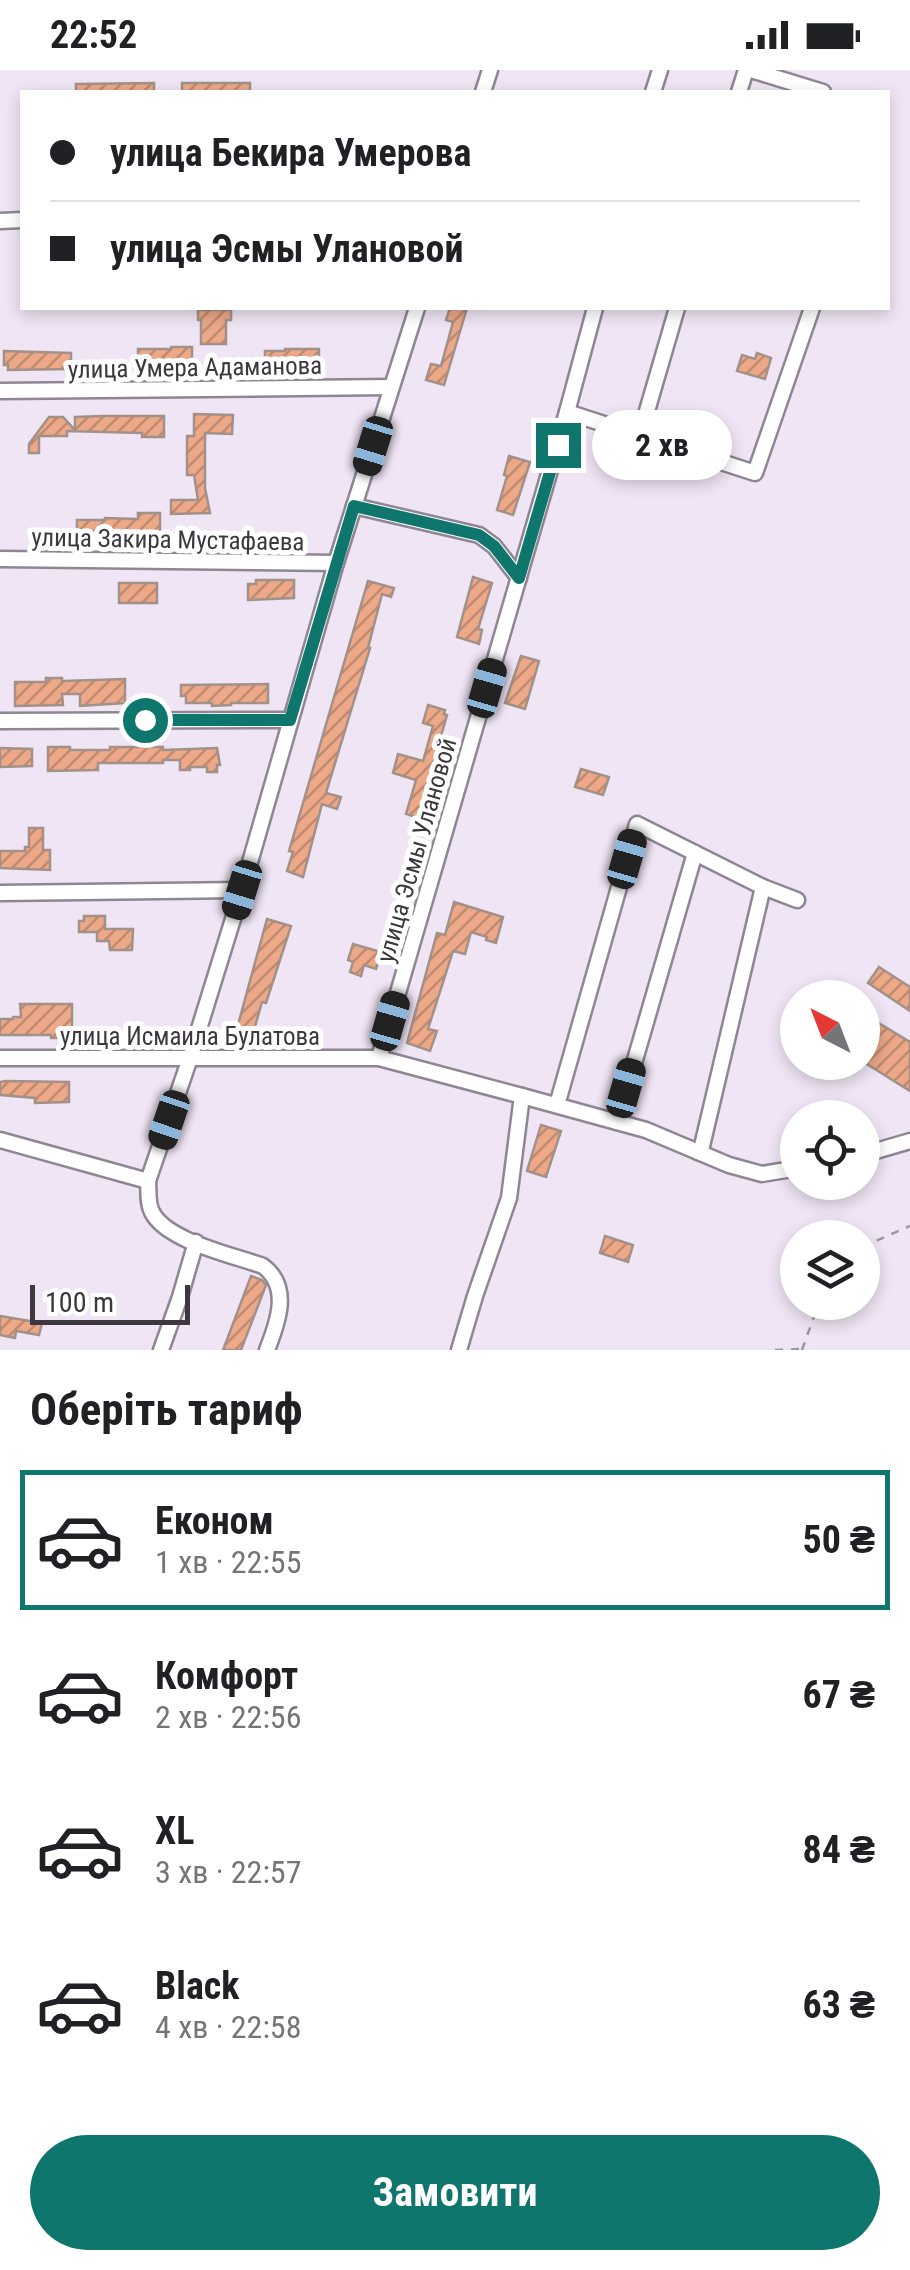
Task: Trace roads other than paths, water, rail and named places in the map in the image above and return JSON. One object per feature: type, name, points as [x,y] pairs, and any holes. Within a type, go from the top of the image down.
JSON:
[{"type":"street","points":[[748,70],[816,90]]},
{"type":"street","points":[[267,1350],[280,1308],[280,1288],[274,1274],[263,1266],[170,1232],[153,1215],[148,1181],[242,890],[336,563],[416,310]]},
{"type":"street","name":"улица Эсмы Улановой","points":[[379,1058],[595,310]]},
{"type":"street","points":[[640,435],[676,310]]},
{"type":"street","points":[[567,412],[755,473],[811,310]]},
{"type":"street","name":"улица Умера Адаманова","points":[[0,392],[392,387]]},
{"type":"street","points":[[354,506],[479,535],[494,546],[519,578]]},
{"type":"street","name":"улица Закира Мустафаева","points":[[0,559],[336,563]]},
{"type":"street","points":[[0,721],[290,720]]},
{"type":"street","points":[[557,1106],[637,824],[797,900]]},
{"type":"street","points":[[617,1122],[696,853]]},
{"type":"street","points":[[698,1152],[763,887]]},
{"type":"street","points":[[0,893],[242,890]]},
{"type":"street","name":"улица Исмаила Булатова","points":[[0,1058],[379,1058],[646,1130],[729,1165],[762,1174],[780,1171]]},
{"type":"street","points":[[459,1350],[509,1198],[522,1096]]},
{"type":"street","points":[[0,1140],[148,1181]]},
{"type":"street","points":[[880,1150],[910,1142]]},
{"type":"street","points":[[161,1350],[196,1242]]}]
